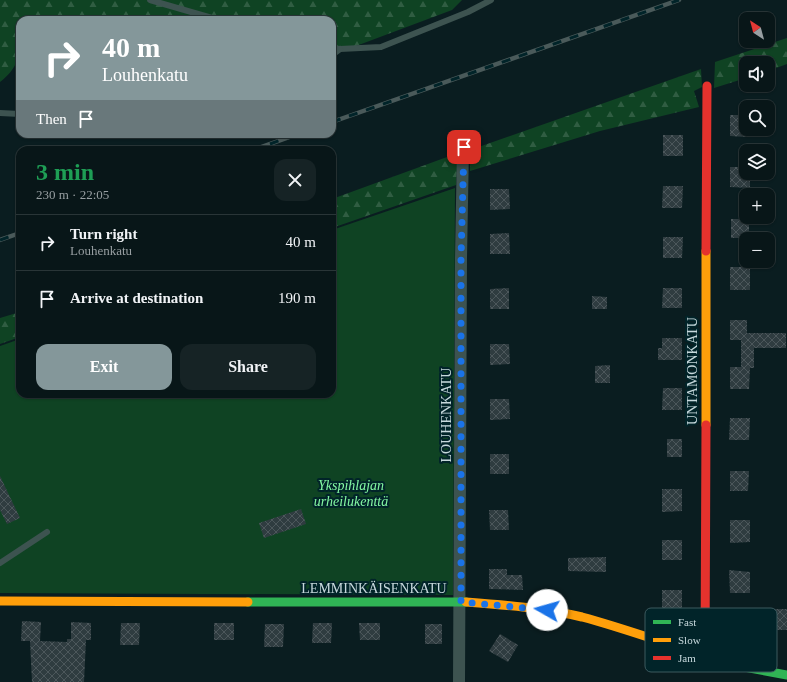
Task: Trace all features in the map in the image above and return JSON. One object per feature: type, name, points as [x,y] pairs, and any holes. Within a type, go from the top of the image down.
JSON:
[{"type":"street","name":"UNTAMONKATU","points":[[705,608],[707,86]]},
{"type":"street","name":"LOUHENKATU","points":[[460,682],[461,258],[464,147]]},
{"type":"street","name":"LEMMINKÄISENKATU","points":[[0,601],[461,602],[547,610],[598,622],[645,637]]},
{"type":"street","name":"LEMMINKÄISENKATU","points":[[765,672],[787,675]]},
{"type":"lane","points":[[150,0],[205,16]]},
{"type":"lane","points":[[336,49],[381,47],[468,12],[491,0]]},
{"type":"lane","points":[[336,52],[340,50]]},
{"type":"lane","points":[[0,113],[16,114]]},
{"type":"lane","points":[[0,564],[47,532]]},
{"type":"green space","points":[[0,0],[462,0],[452,10],[336,54],[336,16],[16,16],[16,63],[8,75],[0,82]]},
{"type":"green space","points":[[787,38],[787,64],[775,68],[775,56],[739,56],[739,80],[714,88],[715,62],[757,48],[775,48],[775,42]]},
{"type":"green space","points":[[701,69],[702,87],[694,91],[699,107],[600,131],[470,171],[470,150]]},
{"type":"green space","points":[[458,153],[456,185],[336,227],[336,198]]},
{"type":"green space","name":"Ykspihlajan urheilukenttä","points":[[455,188],[453,595],[0,593],[0,346],[16,340],[16,398],[336,398],[336,229]]},
{"type":"green space","points":[[16,313],[16,338],[0,344],[0,318]]},
{"type":"building","points":[[730,115],[739,115],[739,136],[746,137],[730,136]]},
{"type":"building","points":[[663,135],[683,135],[683,156],[663,156]]},
{"type":"building","points":[[730,167],[739,167],[739,180],[750,180],[750,188],[730,187]]},
{"type":"building","points":[[663,186],[683,186],[682,208],[662,208]]},
{"type":"building","points":[[490,189],[509,189],[510,209],[490,210]]},
{"type":"building","points":[[731,219],[739,219],[739,224],[749,224],[749,232],[739,232],[739,238],[731,238]]},
{"type":"building","points":[[509,233],[510,254],[490,254],[490,234]]},
{"type":"building","points":[[663,237],[683,237],[682,258],[663,258]]},
{"type":"building","points":[[730,267],[750,268],[750,290],[730,290]]},
{"type":"building","points":[[509,288],[509,309],[490,309],[490,289]]},
{"type":"building","points":[[663,288],[682,288],[682,308],[662,308]]},
{"type":"building","points":[[592,296],[607,297],[607,309],[592,309]]},
{"type":"building","points":[[730,320],[747,320],[747,333],[786,333],[786,348],[754,348],[754,368],[750,368],[749,389],[730,389],[730,367],[741,367],[741,340],[730,340]]},
{"type":"building","points":[[662,338],[682,338],[682,360],[658,360],[658,348],[662,348]]},
{"type":"building","points":[[490,344],[509,344],[510,364],[490,365]]},
{"type":"building","points":[[610,365],[610,383],[595,383],[595,366]]},
{"type":"building","points":[[663,388],[682,388],[682,410],[662,410]]},
{"type":"building","points":[[490,399],[509,399],[510,419],[490,420]]},
{"type":"building","points":[[730,418],[750,418],[749,440],[729,440]]},
{"type":"building","points":[[667,439],[682,439],[682,457],[667,457]]},
{"type":"building","points":[[490,454],[509,454],[509,474],[490,474]]},
{"type":"building","points":[[730,471],[749,471],[748,491],[730,491]]},
{"type":"building","points":[[0,476],[20,518],[7,524],[0,510]]},
{"type":"building","points":[[662,489],[682,489],[682,511],[662,512]]},
{"type":"building","points":[[301,509],[306,524],[264,538],[259,523]]},
{"type":"building","points":[[489,510],[508,510],[509,530],[490,530]]},
{"type":"building","points":[[730,520],[750,520],[750,542],[730,543]]},
{"type":"building","points":[[662,540],[682,540],[682,560],[662,560]]},
{"type":"building","points":[[606,557],[606,572],[568,571],[568,558]]},
{"type":"building","points":[[489,569],[507,569],[507,575],[522,575],[523,590],[489,589]]},
{"type":"building","points":[[729,570],[750,572],[750,593],[730,593]]},
{"type":"building","points":[[662,590],[682,590],[682,608],[662,608]]},
{"type":"building","points":[[777,609],[787,609],[787,630],[777,630]]},
{"type":"building","points":[[22,621],[41,622],[40,641],[67,642],[67,639],[71,639],[71,622],[91,623],[91,640],[86,640],[84,682],[32,682],[30,641],[21,641]]},
{"type":"building","points":[[121,623],[140,623],[139,645],[120,645]]},
{"type":"building","points":[[214,623],[234,623],[234,640],[214,640]]},
{"type":"building","points":[[313,623],[332,623],[331,643],[312,643]]},
{"type":"building","points":[[359,623],[380,623],[380,640],[360,640]]},
{"type":"building","points":[[265,624],[284,624],[283,647],[264,647]]},
{"type":"building","points":[[425,624],[442,624],[442,644],[425,644]]},
{"type":"building","points":[[500,634],[518,645],[508,662],[489,651]]},
{"type":"railway","points":[[336,121],[679,0]]},
{"type":"railway","points":[[264,146],[287,138]]},
{"type":"railway","points":[[0,240],[16,234]]},
{"type":"traffic: fast","points":[[248,602],[466,602]]},
{"type":"traffic: fast","points":[[771,672],[787,675]]},
{"type":"traffic: slow","points":[[706,251],[706,425]]},
{"type":"traffic: slow","points":[[0,601],[248,602]]},
{"type":"traffic: slow","points":[[466,602],[553,611],[608,624],[645,636]]},
{"type":"traffic: jam","points":[[706,251],[707,86]]},
{"type":"traffic: jam","points":[[705,608],[706,425]]},
{"type":"route","points":[[464,147],[461,258],[461,602],[547,610]]}]
